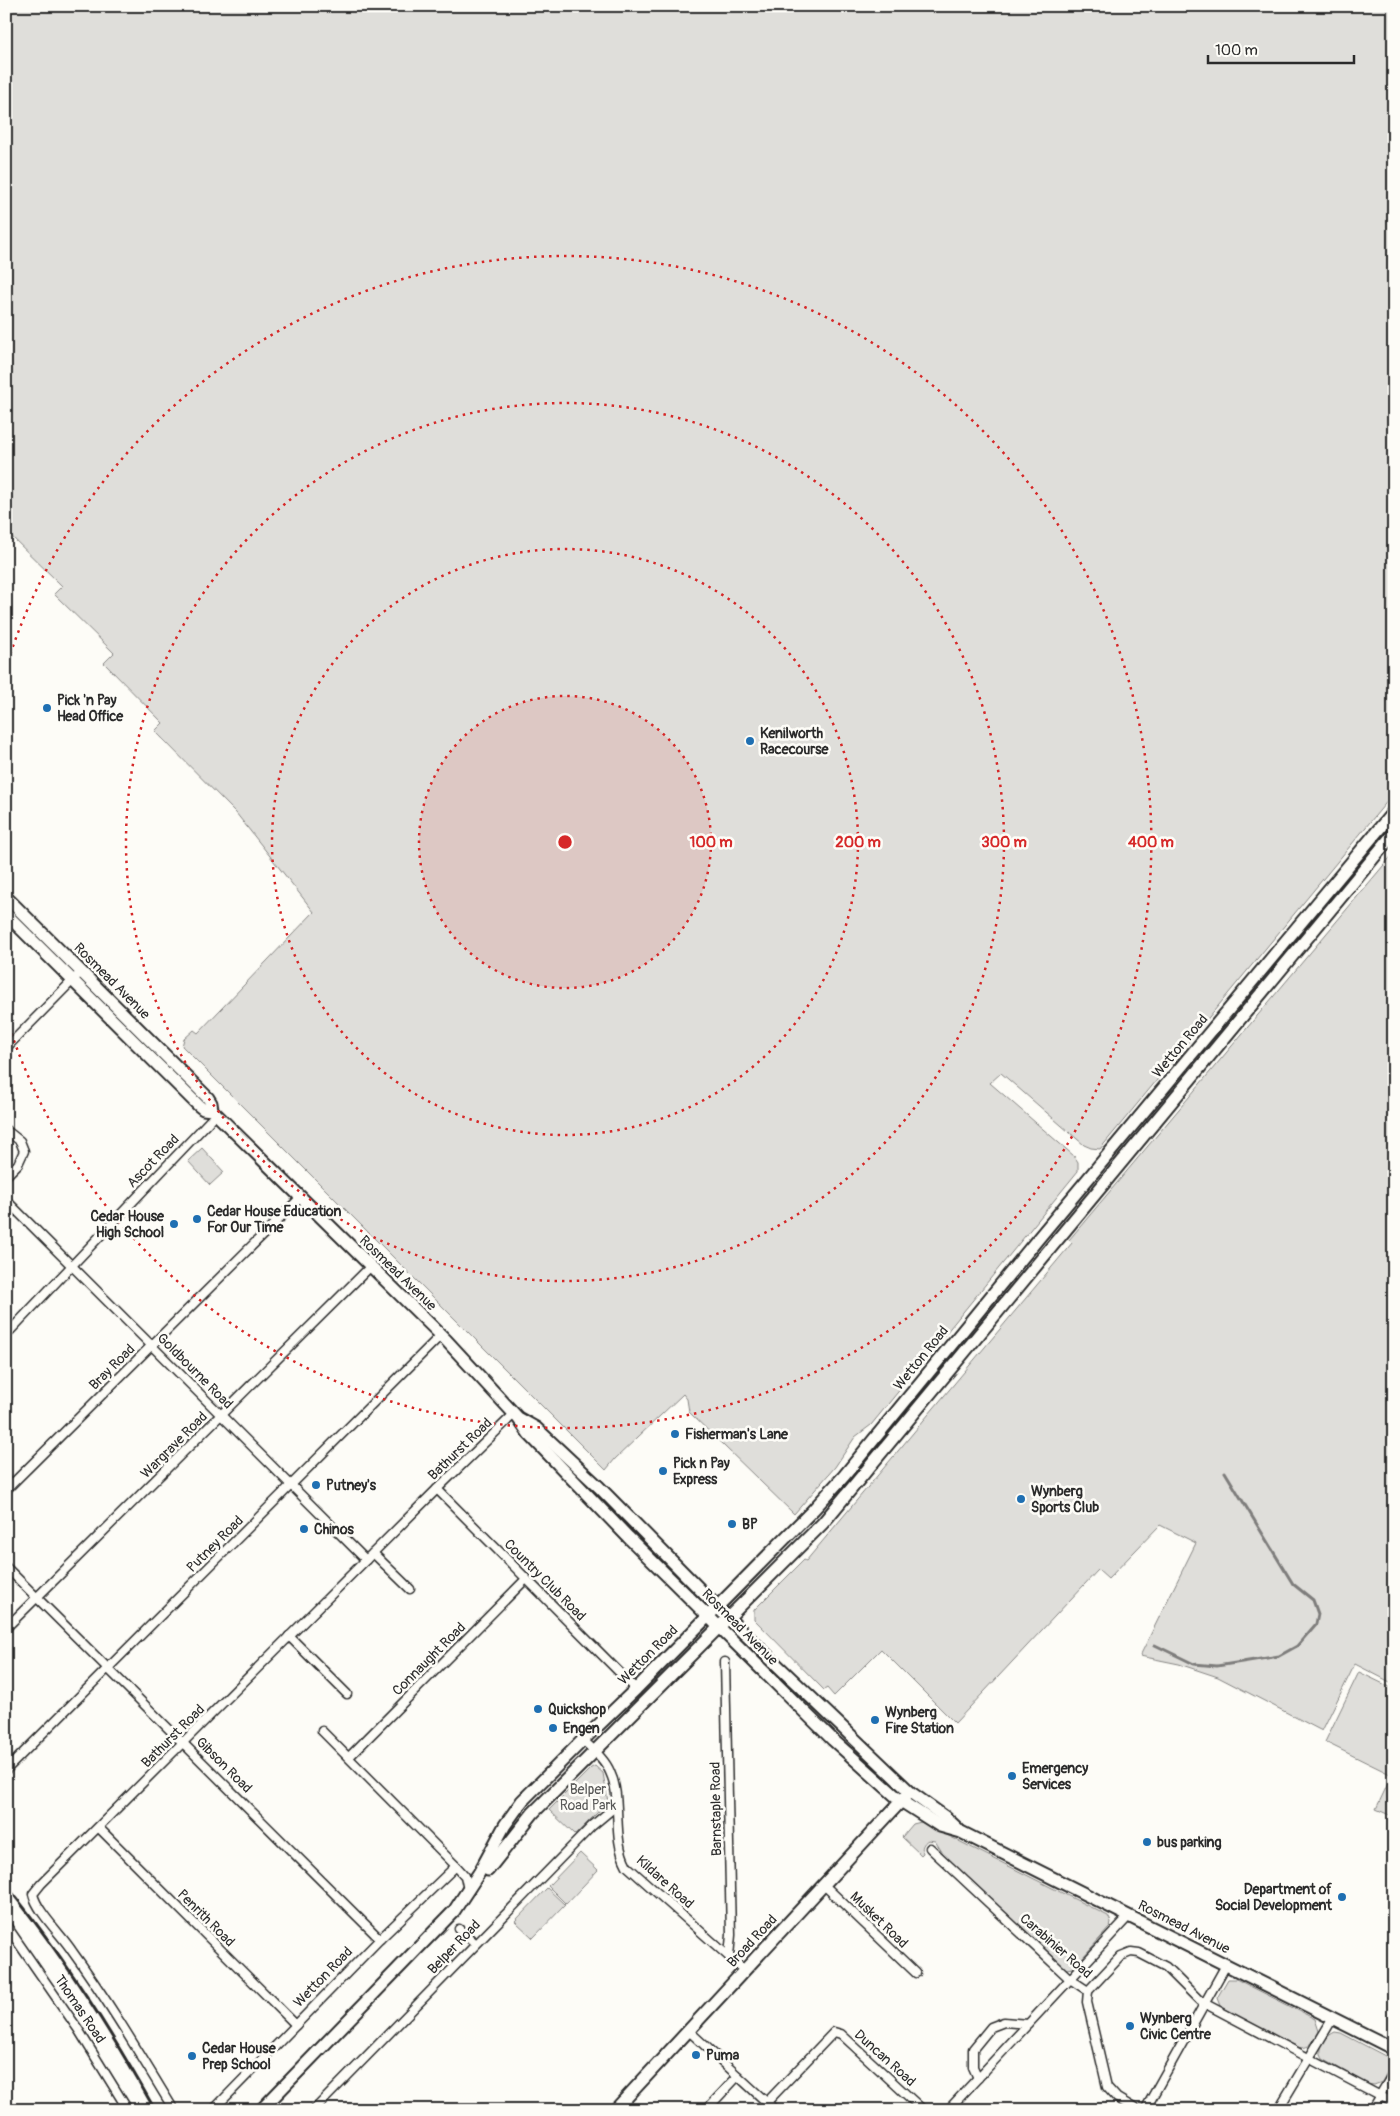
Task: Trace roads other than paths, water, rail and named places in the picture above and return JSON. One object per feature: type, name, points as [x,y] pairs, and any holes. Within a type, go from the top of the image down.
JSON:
[{"type":"main road","name":"Wetton Road","points":[[457,1907],[522,1801],[708,1617],[844,1476],[1037,1240],[1394,811]]},
{"type":"main road","name":"Wetton Road","points":[[261,2110],[473,1892],[498,1856],[533,1814],[823,1523],[1394,833]]},
{"type":"main road","name":"Rosmead Avenue","points":[[6,897],[208,1098],[214,1112],[441,1335],[516,1416],[529,1434],[708,1617],[827,1734],[901,1801],[940,1826],[961,1832],[1394,2049]]},
{"type":"main road","name":"Rosmead Avenue","points":[[6,914],[198,1105],[203,1109],[214,1112]]},
{"type":"main road","name":"Rosmead Avenue","points":[[516,1416],[536,1428],[599,1488],[717,1607],[910,1792],[945,1817],[961,1832]]},
{"type":"main road","name":"Broad Road","points":[[615,2110],[910,1792]]},
{"type":"street","points":[[6,1048],[81,972]]},
{"type":"street","name":"Ascot Road","points":[[6,1335],[214,1112]]},
{"type":"street","points":[[6,1130],[20,1141],[24,1151],[18,1164],[6,1176]]},
{"type":"street","name":"Bray Road","points":[[6,1490],[300,1198]]},
{"type":"street","name":"Goldbourne Road","points":[[6,1200],[366,1560]]},
{"type":"street","name":"Wargrave Road","points":[[6,1628],[370,1267]]},
{"type":"street","name":"Putney Road","points":[[6,1770],[441,1335]]},
{"type":"street","name":"Bathurst Road","points":[[174,2110],[128,2035],[72,1950],[34,1899],[33,1894],[40,1884],[99,1828],[437,1489],[516,1416]]},
{"type":"street","name":"Country Club Road","points":[[437,1489],[636,1689]]},
{"type":"street","points":[[373,1553],[410,1589]]},
{"type":"street","name":"Gibson Road","points":[[6,1567],[380,1939]]},
{"type":"street","name":"Connaught Road","points":[[349,1757],[526,1579]]},
{"type":"street","points":[[289,1636],[347,1694]]},
{"type":"street","name":"Barnstaple Road","points":[[725,1662],[731,1925],[729,1956]]},
{"type":"street","points":[[322,1731],[456,1866],[465,1876],[468,1890]]},
{"type":"street","name":"Kildare Road","points":[[583,1740],[607,1765],[612,1776],[619,1846],[627,1866],[745,1971]]},
{"type":"street","name":"Belper Road","points":[[314,2110],[475,1943],[592,1826],[616,1806]]},
{"type":"street","name":"Penrith Road","points":[[99,1828],[296,2025]]},
{"type":"street","name":"Carabinier Road","points":[[930,1848],[1070,1978],[1088,1991],[1087,2002],[1107,2087],[1117,2098],[1137,2110]]},
{"type":"street","points":[[456,1866],[466,1872],[479,1873]]},
{"type":"street","name":"Wetton Road","points":[[216,2109],[380,1939],[456,1866]]},
{"type":"street","name":"Musket Road","points":[[824,1885],[916,1973]]},
{"type":"street","points":[[948,2110],[1129,1916]]},
{"type":"street","name":"Thomas Road","points":[[6,1925],[78,2029],[128,2110]]},
{"type":"street","points":[[459,1929],[475,1943]]},
{"type":"street","points":[[1088,1991],[1121,1956],[1135,1952],[1166,1967],[1194,1997],[1394,2103]]},
{"type":"street","points":[[1145,2110],[1226,1965]]},
{"type":"street","points":[[1278,2110],[1333,2018]]},
{"type":"street","points":[[978,2078],[973,2067],[973,2049],[991,2027],[1004,2022],[1028,2024]]},
{"type":"street","points":[[689,2031],[774,2109]]},
{"type":"street","name":"Duncan Road","points":[[767,2102],[834,2032],[841,2034],[923,2110]]},
{"type":"street","points":[[1371,2110],[1394,2072]]},
{"type":"street","points":[[706,2110],[738,2076]]},
{"type":"waterway","points":[[1155,1645],[1194,1664],[1217,1666],[1279,1656],[1297,1646],[1316,1624],[1318,1614],[1313,1600],[1293,1584],[1225,1472]]},
{"type":"railway","points":[[6,1885],[67,1966],[121,2051],[155,2110]]},
{"type":"place","name":"Pick 'n Pay Head Office","points":[[47,708]]},
{"type":"place","name":"Kenilworth Racecourse","points":[[750,741]]},
{"type":"place","name":"Cedar House Education For Our Time","points":[[197,1219]]},
{"type":"place","name":"Cedar House High School","points":[[174,1224]]},
{"type":"place","name":"Fisherman's Lane","points":[[675,1434]]},
{"type":"place","name":"Pick n Pay Express","points":[[663,1471]]},
{"type":"place","name":"Putney's","points":[[316,1485]]},
{"type":"place","name":"Wynberg Sports Club","points":[[1021,1499]]},
{"type":"place","name":"BP","points":[[732,1524]]},
{"type":"place","name":"Chinos","points":[[304,1529]]},
{"type":"place","name":"Quickshop","points":[[538,1709]]},
{"type":"place","name":"Wynberg Fire Station","points":[[875,1720]]},
{"type":"place","name":"Engen","points":[[553,1728]]},
{"type":"place","name":"Emergency Services","points":[[1012,1776]]},
{"type":"place","name":"bus parking","points":[[1147,1842]]},
{"type":"place","name":"Department of Social Development","points":[[1342,1897]]},
{"type":"place","name":"Wynberg Civic Centre","points":[[1130,2026]]},
{"type":"place","name":"Puma","points":[[696,2055]]},
{"type":"place","name":"Cedar House Prep School","points":[[192,2056]]},
{"type":"park label","name":"Belper Road Park","points":[[588,1798]]}]
